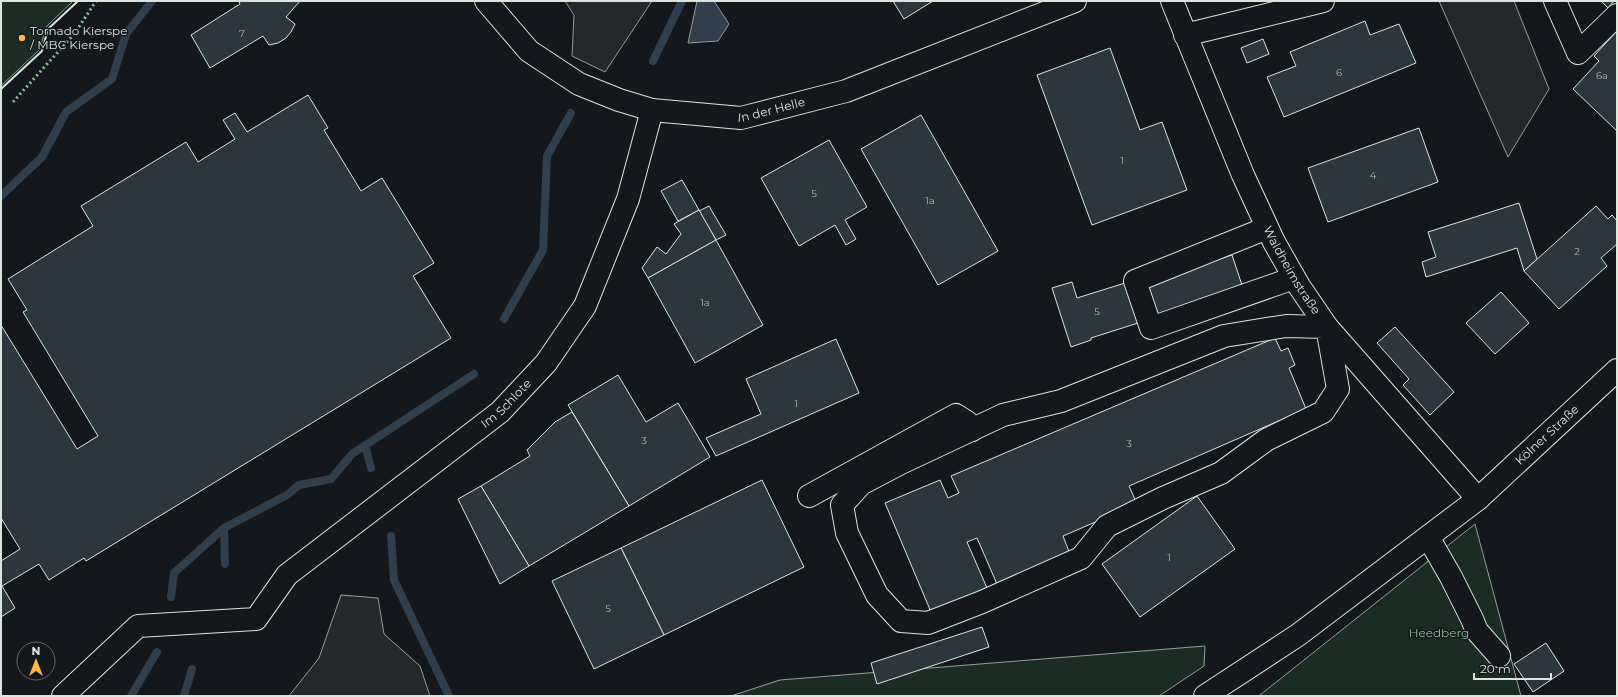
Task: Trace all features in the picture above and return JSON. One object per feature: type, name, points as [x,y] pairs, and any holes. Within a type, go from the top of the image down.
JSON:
[{"type":"street","name":"In der Helle","points":[[486,1],[529,51],[579,84],[619,100],[652,110],[740,118],[846,91],[1075,1]]},
{"type":"street","name":"Waldheimstraße","points":[[1172,1],[1243,175],[1294,278],[1326,327],[1478,499]]},
{"type":"street","points":[[1185,35],[1323,1]]},
{"type":"street","points":[[1555,1],[1578,53],[1617,15]]},
{"type":"street","name":"Im Schlote","points":[[63,696],[138,626],[256,619],[287,575],[500,412],[546,363],[585,306],[628,199],[652,110]]},
{"type":"street","points":[[1268,228],[1135,281],[1151,328],[1294,278]]},
{"type":"street","points":[[1286,326],[1326,327],[1338,389],[1323,412],[1266,440],[1221,473],[1163,498],[1107,526],[1081,558],[982,602],[928,623],[901,621],[877,595],[847,533],[842,505],[861,484],[901,463],[972,430],[1003,415],[1061,401],[1224,336],[1286,326]]},
{"type":"street","name":"Kölner Straße","points":[[1205,696],[1298,634],[1478,499],[1617,370]]},
{"type":"street","points":[[809,496],[956,415],[967,422],[972,430]]},
{"type":"street","points":[[1428,537],[1455,584],[1477,632],[1499,656]]},
{"type":"green space","name":"Tornado Kierspe / MBC Kierspe","points":[[1,1],[73,1],[46,27],[40,49],[1,86]]},
{"type":"green space","name":"Heedberg","points":[[1475,524],[1521,696],[1258,696],[1260,695]]},
{"type":"green space","points":[[1205,646],[1204,666],[1159,696],[731,696],[780,680]]},
{"type":"shaded area","points":[[565,1],[652,1],[605,72],[572,56],[574,15]]},
{"type":"shaded area","points":[[1439,1],[1514,1],[1549,89],[1508,157]]},
{"type":"shaded area","points":[[341,595],[378,598],[384,634],[420,666],[430,696],[289,696],[319,658]]},
{"type":"water","points":[[697,1],[714,1],[729,24],[718,41],[688,43]]},
{"type":"building","points":[[239,1],[300,1],[286,17],[295,24],[286,38],[278,43],[269,45],[263,36],[210,68],[191,35],[240,4]]},
{"type":"building","points":[[893,1],[933,1],[904,19]]},
{"type":"building","points":[[1601,1],[1614,1],[1608,8]]},
{"type":"building","points":[[1365,21],[1370,35],[1399,24],[1416,63],[1284,117],[1267,77],[1296,66],[1290,52]]},
{"type":"building","points":[[1617,31],[1617,131],[1573,89],[1599,61],[1594,56]]},
{"type":"building","points":[[1263,39],[1269,54],[1247,63],[1241,48]]},
{"type":"building","points":[[1110,48],[1140,130],[1162,122],[1187,190],[1092,225],[1037,75]]},
{"type":"building","points":[[308,95],[328,128],[324,130],[361,191],[382,178],[434,263],[413,276],[451,338],[86,561],[84,558],[49,580],[39,564],[2,586],[15,608],[1,617],[1,561],[20,549],[1,518],[1,325],[77,449],[98,436],[23,312],[27,310],[8,279],[93,226],[81,206],[186,142],[198,162],[235,139],[223,120],[235,113],[247,132]]},
{"type":"building","points":[[921,115],[998,251],[938,285],[861,149]]},
{"type":"building","points":[[1419,128],[1438,182],[1328,222],[1308,168]]},
{"type":"building","points":[[829,140],[867,207],[845,220],[856,239],[846,245],[835,225],[799,246],[761,178]]},
{"type":"building","points":[[682,180],[699,210],[678,221],[661,191]]},
{"type":"building","points":[[1519,203],[1537,259],[1524,271],[1517,248],[1426,277],[1422,262],[1436,257],[1428,232]]},
{"type":"building","points":[[709,206],[726,235],[716,240],[699,211]]},
{"type":"building","points":[[1596,206],[1608,219],[1612,215],[1617,221],[1617,244],[1601,258],[1607,266],[1559,309],[1524,271]]},
{"type":"building","points":[[699,210],[716,240],[648,278],[642,268],[657,247],[666,254],[681,234],[674,224]]},
{"type":"building","points":[[716,240],[763,325],[695,363],[648,278]]},
{"type":"building","points":[[1232,255],[1243,288],[1158,317],[1147,283]]},
{"type":"building","points":[[1072,282],[1077,298],[1125,283],[1138,323],[1091,338],[1091,340],[1071,347],[1052,288]]},
{"type":"building","points":[[1501,292],[1529,323],[1495,354],[1466,323]]},
{"type":"building","points":[[1395,327],[1454,392],[1430,415],[1403,385],[1409,379],[1377,343]]},
{"type":"building","points":[[1275,338],[1281,351],[1288,348],[1295,365],[1289,368],[1306,409],[1129,486],[1137,504],[1063,536],[1070,554],[997,584],[977,538],[967,542],[987,588],[931,612],[885,503],[940,480],[948,498],[959,493],[951,476]]},
{"type":"building","points":[[836,339],[859,393],[716,456],[706,438],[761,414],[746,379]]},
{"type":"building","points":[[618,375],[646,422],[678,403],[710,457],[629,506],[568,405]]},
{"type":"building","points":[[572,412],[629,506],[529,566],[481,486],[530,456],[527,450],[555,422]]},
{"type":"building","points":[[762,480],[804,567],[664,635],[621,548]]},
{"type":"building","points":[[481,486],[529,566],[500,584],[458,499]]},
{"type":"building","points":[[1197,496],[1235,549],[1140,617],[1102,564]]},
{"type":"building","points":[[621,548],[664,635],[594,669],[552,581]]},
{"type":"building","points":[[982,627],[989,647],[877,684],[871,663]]},
{"type":"building","points":[[1546,643],[1564,671],[1533,692],[1514,664]]},
{"type":"waterway","points":[[1,196],[42,157],[66,112],[112,79],[126,34],[152,1]]},
{"type":"waterway","points":[[653,61],[682,1]]},
{"type":"waterway","points":[[504,319],[543,250],[547,156],[571,113]]},
{"type":"waterway","points":[[225,564],[224,528],[287,495],[299,485],[331,479],[352,454],[474,374]]},
{"type":"waterway","points":[[365,445],[371,468]]},
{"type":"waterway","points":[[171,597],[174,573],[224,528]]},
{"type":"waterway","points":[[391,536],[394,580],[449,696]]},
{"type":"waterway","points":[[131,696],[157,652]]},
{"type":"waterway","points":[[184,696],[192,669]]},
{"type":"hedge","points":[[13,102],[75,33],[96,1]]},
{"type":"wall","points":[[1,89],[42,51],[48,29],[78,1]]},
{"type":"place","name":"Tornado Kierspe / MBC Kierspe","points":[[22,38]]}]
